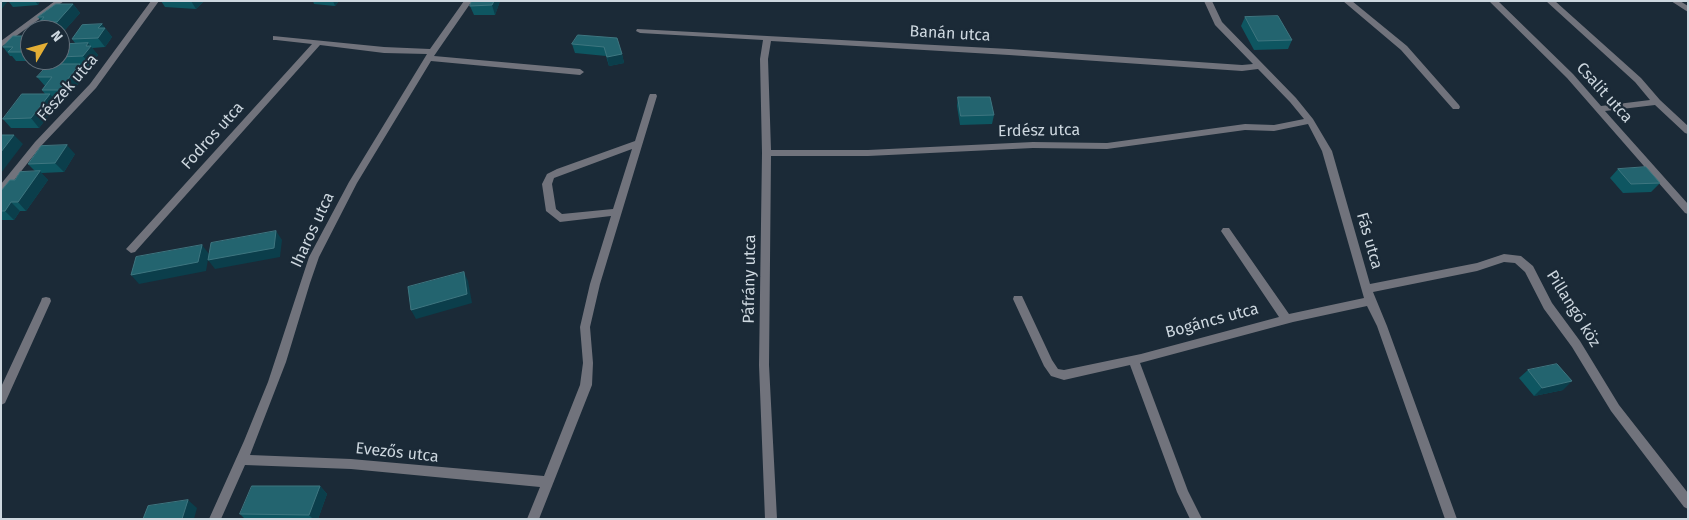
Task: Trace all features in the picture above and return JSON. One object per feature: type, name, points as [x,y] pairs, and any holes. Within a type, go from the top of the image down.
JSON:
[{"type":"street","points":[[1,45],[60,1]]},
{"type":"street","name":"Fészek utca","points":[[1,191],[38,144],[93,86],[155,1]]},
{"type":"street","name":"Iharos utca","points":[[215,519],[243,460],[281,362],[314,259],[350,186],[454,18],[468,1]]},
{"type":"street","name":"Fás utca","points":[[1208,1],[1218,23],[1293,100],[1310,121],[1327,151],[1370,301],[1382,326],[1451,519]]},
{"type":"street","points":[[1347,1],[1404,48],[1456,107]]},
{"type":"street","name":"Csalit utca","points":[[1493,1],[1570,76],[1688,211]]},
{"type":"street","points":[[1550,1],[1638,80],[1657,102],[1688,131]]},
{"type":"street","points":[[1675,1],[1688,10]]},
{"type":"street","name":"Banán utca","points":[[640,31],[1009,52],[1242,68],[1259,66]]},
{"type":"street","points":[[276,38],[580,72]]},
{"type":"street","name":"Páfrány utca","points":[[767,39],[764,59],[767,153],[764,365],[771,519]]},
{"type":"street","name":"Fodros utca","points":[[131,249],[317,44]]},
{"type":"street","points":[[533,519],[586,386],[588,363],[585,327],[615,212],[639,144],[653,96]]},
{"type":"street","points":[[1598,109],[1657,102]]},
{"type":"street","name":"Erdész utca","points":[[767,153],[868,153],[1033,145],[1107,146],[1245,127],[1274,128],[1310,121]]},
{"type":"street","points":[[615,212],[560,218],[551,211],[547,184],[550,176],[639,144]]},
{"type":"street","points":[[1226,230],[1286,318]]},
{"type":"street","name":"Pillangó köz","points":[[1367,289],[1477,267],[1504,258],[1517,259],[1529,269],[1548,306],[1576,344],[1615,408],[1688,503]]},
{"type":"street","name":"Bogáncs utca","points":[[1018,300],[1048,363],[1055,373],[1064,375],[1133,359],[1286,318],[1370,301]]},
{"type":"street","points":[[1,400],[46,301]]},
{"type":"street","points":[[1133,359],[1183,492],[1196,519]]},
{"type":"street","name":"Evezős utca","points":[[243,460],[351,464],[547,482]]},
{"type":"building","points":[[472,1],[494,1],[492,5],[470,6]]},
{"type":"building","points":[[56,4],[73,4],[59,20],[42,20],[44,17],[38,17]]},
{"type":"building","points":[[1278,16],[1292,40],[1258,41],[1245,17]]},
{"type":"building","points":[[102,24],[98,28],[105,28],[98,38],[72,39],[82,25]]},
{"type":"building","points":[[578,35],[617,38],[622,54],[607,57],[604,47],[572,44]]},
{"type":"building","points":[[13,36],[20,36],[20,52],[8,52],[13,47],[3,47]]},
{"type":"building","points":[[88,43],[86,46],[91,46],[83,56],[70,57],[70,44]]},
{"type":"building","points":[[70,64],[80,64],[59,90],[42,90],[52,77],[37,77],[43,70],[70,70]]},
{"type":"building","points":[[22,94],[50,94],[31,118],[3,119]]},
{"type":"building","points":[[958,97],[990,97],[994,115],[961,116]]},
{"type":"building","points":[[1,135],[14,135],[1,152]]},
{"type":"building","points":[[67,145],[55,163],[28,164],[41,146]]},
{"type":"building","points":[[1646,167],[1660,183],[1631,184],[1618,169]]},
{"type":"building","points":[[40,171],[18,202],[11,202],[5,211],[1,211],[1,191],[10,180],[15,180],[20,172]]},
{"type":"building","points":[[276,231],[274,248],[208,260],[211,243]]},
{"type":"building","points":[[202,245],[198,262],[131,275],[136,257]]},
{"type":"building","points":[[464,272],[467,294],[411,310],[408,287]]},
{"type":"building","points":[[1557,364],[1572,381],[1542,388],[1528,370]]},
{"type":"building","points":[[252,486],[320,486],[309,515],[240,514]]},
{"type":"building","points":[[188,500],[182,519],[143,519],[148,506]]}]
